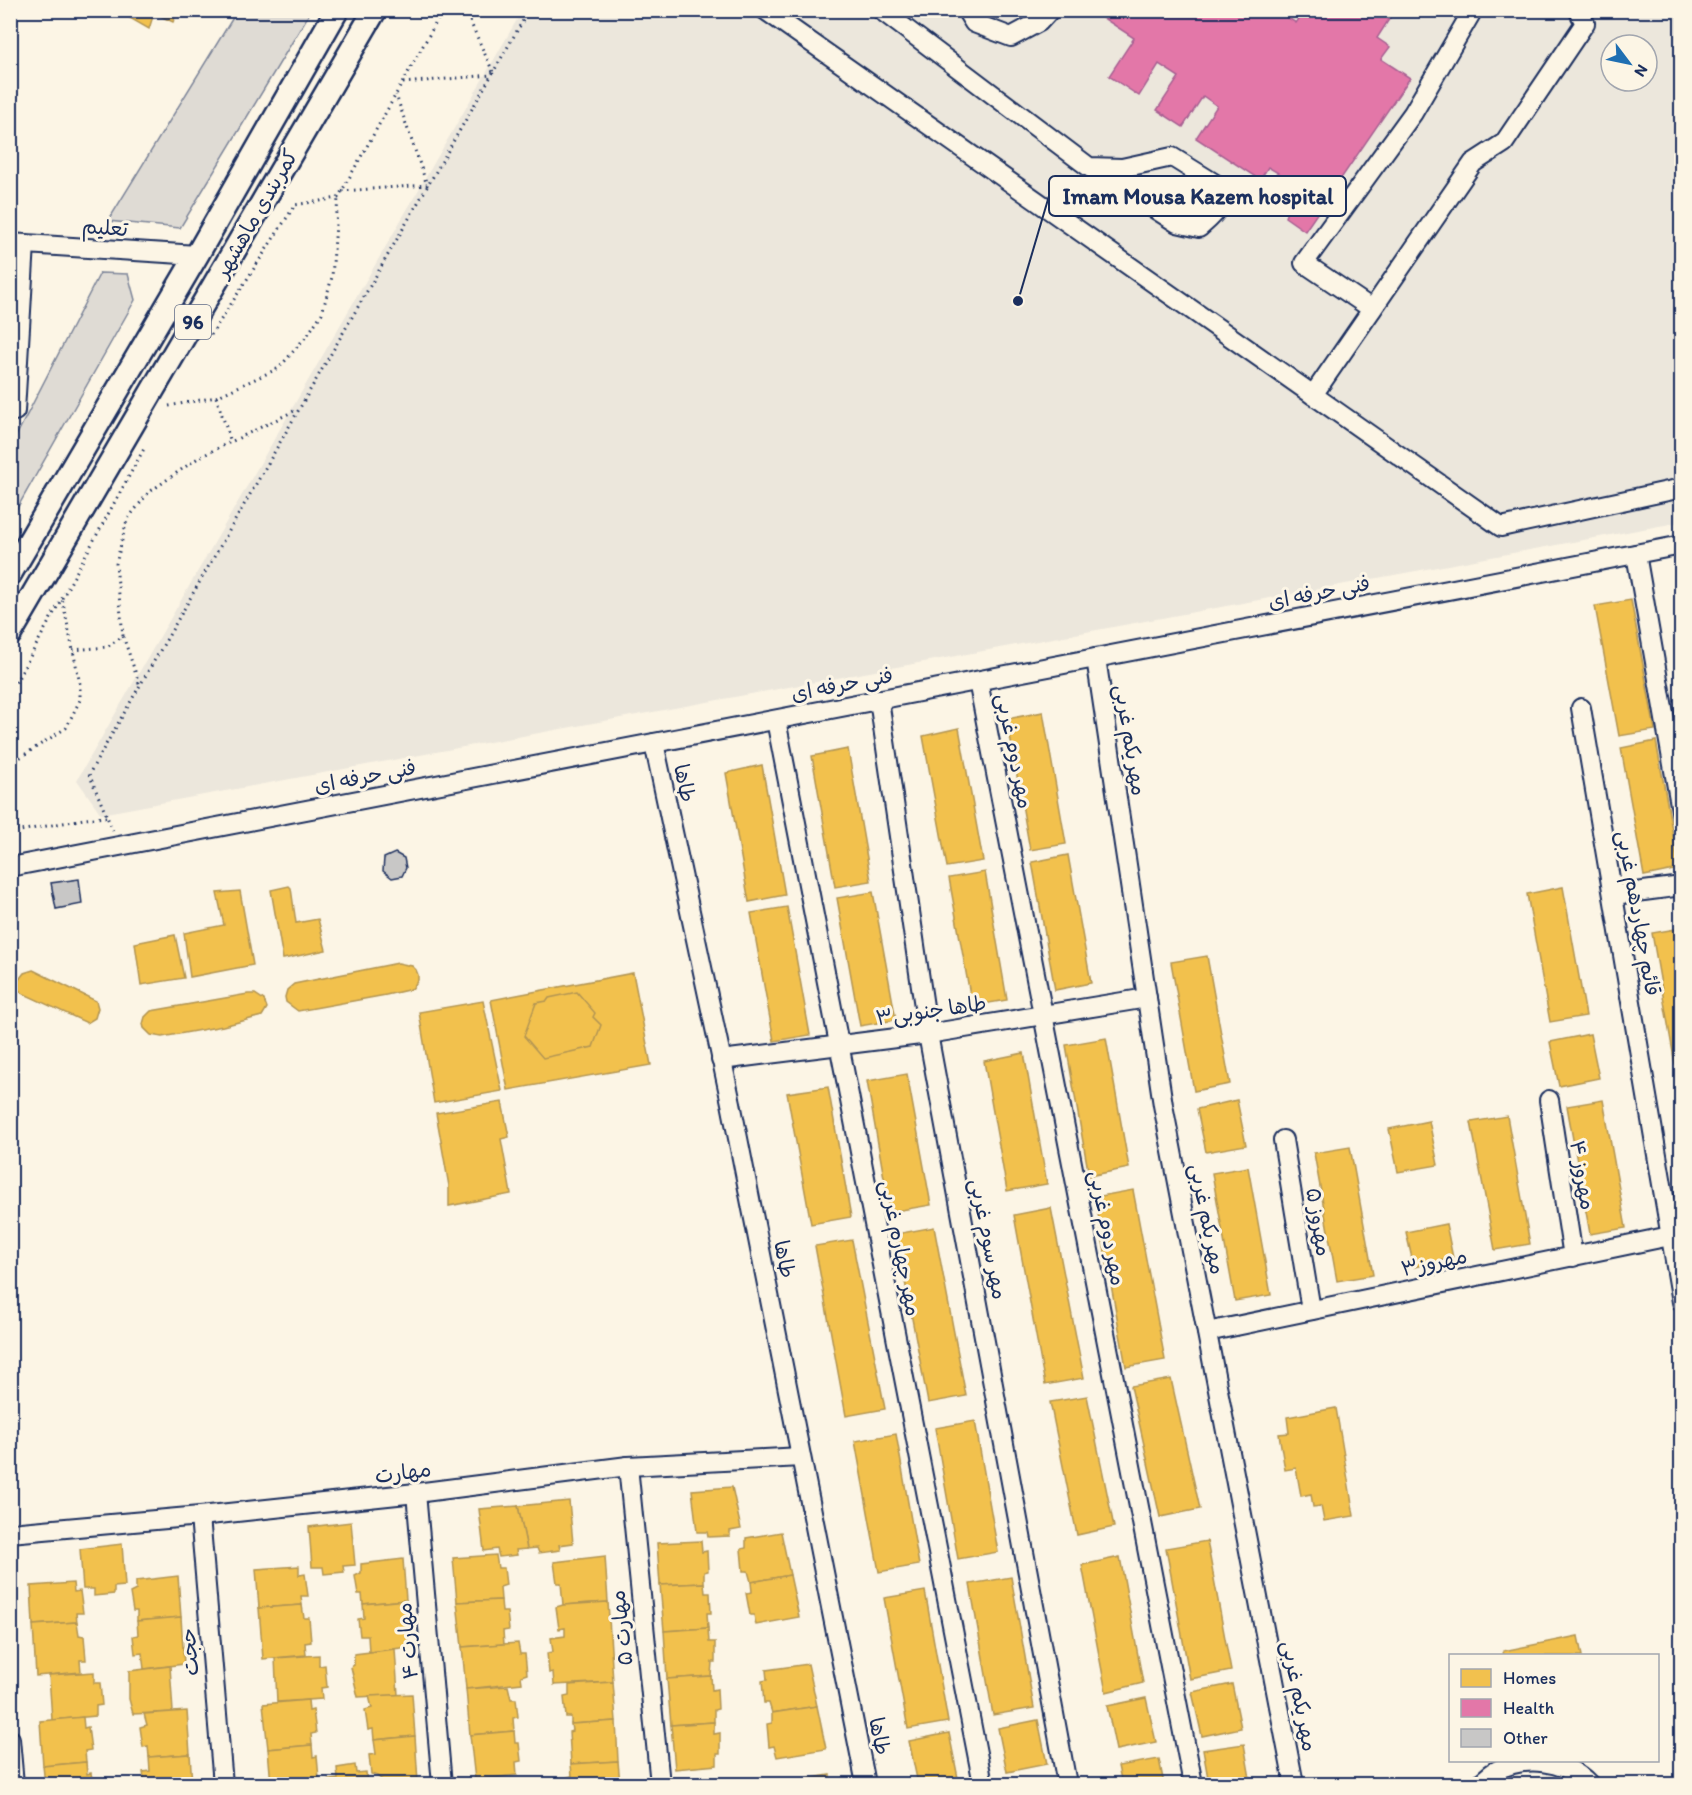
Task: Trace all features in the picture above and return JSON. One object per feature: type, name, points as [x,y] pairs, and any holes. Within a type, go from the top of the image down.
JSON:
[{"type":"main road","name":"کمربندی ماهشهر","points":[[10,574],[337,10]]},
{"type":"main road","name":"کمربندی ماهشهر","points":[[10,634],[375,10]]},
{"type":"street","points":[[765,10],[1501,527],[1682,488]]},
{"type":"street","points":[[881,10],[1089,166],[1177,223],[1199,228],[1218,210],[1223,196],[1222,188],[1172,157],[1122,168],[1089,166]]},
{"type":"street","points":[[966,10],[974,23],[1011,37],[1039,22],[1050,10]]},
{"type":"street","points":[[1372,309],[1304,263],[1413,113],[1473,10]]},
{"type":"street","points":[[1313,395],[1473,163],[1504,143],[1585,23],[1578,10]]},
{"type":"street","name":"تعلیم","points":[[18,244],[197,255]]},
{"type":"street","points":[[15,411],[18,244]]},
{"type":"street","name":"فنی حرفه ای","points":[[10,867],[1682,545]]},
{"type":"street","points":[[1636,554],[1682,816]]},
{"type":"street","name":"مهر یکم غربی","points":[[1096,658],[1163,1104],[1294,1785]]},
{"type":"street","name":"مهر دوم غربی","points":[[978,681],[1193,1785]]},
{"type":"street","name":"مهر سوم غربی","points":[[879,700],[928,1034],[1067,1785]]},
{"type":"street","name":"قائم چهاردهم غربی","points":[[1581,708],[1682,1302]]},
{"type":"street","name":"مهر چهارم غربی","points":[[776,720],[983,1785]]},
{"type":"street","name":"طاها","points":[[654,743],[721,1060],[866,1785]]},
{"type":"street","points":[[1613,895],[1682,886]]},
{"type":"street","name":"طاها جنوبی۳","points":[[721,1060],[928,1034],[1147,998]]},
{"type":"street","name":"مهروز ۴","points":[[1549,1100],[1573,1257]]},
{"type":"street","name":"مهروز ۵","points":[[1283,1140],[1311,1310]]},
{"type":"street","name":"مهروز۳","points":[[1207,1332],[1671,1236]]},
{"type":"street","name":"مهارت","points":[[10,1533],[416,1493],[628,1466],[801,1457]]},
{"type":"street","name":"مهارت ۵","points":[[628,1466],[660,1785]]},
{"type":"street","name":"مهارت ۴","points":[[416,1493],[442,1785]]},
{"type":"street","name":"حجت","points":[[200,1516],[223,1785]]},
{"type":"street","points":[[10,1739],[14,1785]]},
{"type":"street","points":[[1479,1785],[1493,1773],[1516,1763],[1542,1762],[1566,1768],[1589,1785]]},
{"type":"path","points":[[173,397],[169,406],[216,397],[279,368],[309,333],[322,313],[332,277],[338,198],[443,10]]},
{"type":"path","points":[[465,10],[492,74]]},
{"type":"path","points":[[10,829],[20,831],[107,817],[88,774],[529,10]]},
{"type":"path","points":[[403,83],[492,74]]},
{"type":"path","points":[[396,95],[427,185]]},
{"type":"path","points":[[342,190],[427,185]]},
{"type":"path","points":[[207,341],[295,205],[338,198]]},
{"type":"path","points":[[216,397],[231,442]]},
{"type":"path","points":[[140,686],[123,636],[116,564],[127,520],[148,493],[198,458],[298,409]]},
{"type":"path","points":[[10,693],[147,445]]},
{"type":"path","points":[[10,764],[66,728],[80,700],[80,684],[62,598],[41,582]]},
{"type":"path","points":[[73,650],[107,646],[123,636]]},
{"type":"shaded area","points":[[237,11],[311,11],[180,228],[108,221]]},
{"type":"shaded area","points":[[522,11],[1681,11],[1681,522],[101,814],[77,780]]},
{"type":"shaded area","points":[[100,273],[128,274],[135,300],[11,519],[11,446]]},
{"type":"building: Homes","points":[[116,10],[178,10],[173,22],[154,13],[149,29]]},
{"type":"building: Homes","points":[[1631,600],[1655,730],[1619,736],[1595,606]]},
{"type":"building: Homes","points":[[1043,712],[1066,844],[1030,850],[1007,719]]},
{"type":"building: Homes","points":[[959,728],[983,861],[947,867],[923,736]]},
{"type":"building: Homes","points":[[1656,741],[1679,869],[1644,876],[1621,748]]},
{"type":"building: Homes","points":[[848,749],[871,881],[835,887],[812,756]]},
{"type":"building: Homes","points":[[762,765],[785,895],[749,902],[726,773]]},
{"type":"building: Homes","points":[[1068,855],[1091,983],[1055,990],[1032,862]]},
{"type":"building: Homes","points":[[985,872],[1007,1000],[972,1006],[949,878]]},
{"type":"building: Homes","points":[[289,886],[296,923],[318,919],[326,950],[283,959],[271,890]]},
{"type":"building: Homes","points":[[1563,887],[1586,1016],[1550,1022],[1527,894]]},
{"type":"building: Homes","points":[[240,891],[253,965],[190,977],[184,933],[224,925],[217,893]]},
{"type":"building: Homes","points":[[873,892],[896,1020],[860,1026],[837,898]]},
{"type":"building: Homes","points":[[787,907],[810,1035],[774,1041],[751,913]]},
{"type":"building: Homes","points":[[1682,928],[1682,1063],[1675,1064],[1652,933]]},
{"type":"building: Homes","points":[[175,935],[184,978],[141,985],[135,943]]},
{"type":"building: Homes","points":[[1207,956],[1230,1084],[1194,1091],[1171,962]]},
{"type":"building: Homes","points":[[398,963],[412,966],[416,970],[418,980],[412,989],[298,1011],[286,1002],[287,990],[294,984]]},
{"type":"building: Homes","points":[[33,970],[96,1001],[98,1008],[95,1018],[87,1023],[22,993],[17,988],[17,982],[24,973]]},
{"type":"building: Homes","points":[[633,973],[651,1065],[508,1090],[491,1000]]},
{"type":"building: Homes","points":[[577,992],[595,1013],[593,1017],[601,1025],[593,1047],[543,1058],[524,1036],[536,1003]]},
{"type":"building: Homes","points":[[255,994],[264,1000],[267,1008],[262,1016],[162,1037],[151,1035],[144,1028],[145,1017],[151,1011]]},
{"type":"building: Homes","points":[[483,1001],[502,1091],[434,1103],[419,1012]]},
{"type":"building: Homes","points":[[1590,1034],[1599,1078],[1559,1086],[1550,1042]]},
{"type":"building: Homes","points":[[1106,1038],[1129,1168],[1089,1176],[1066,1045]]},
{"type":"building: Homes","points":[[1024,1053],[1047,1184],[1007,1191],[984,1061]]},
{"type":"building: Homes","points":[[907,1074],[931,1205],[890,1212],[867,1081]]},
{"type":"building: Homes","points":[[828,1087],[851,1217],[811,1224],[787,1093]]},
{"type":"building: Homes","points":[[1237,1100],[1246,1145],[1206,1152],[1197,1109]]},
{"type":"building: Homes","points":[[1603,1100],[1626,1228],[1590,1234],[1567,1106]]},
{"type":"building: Homes","points":[[502,1102],[509,1137],[501,1139],[511,1194],[449,1206],[449,1186],[436,1113]]},
{"type":"building: Homes","points":[[1507,1116],[1530,1244],[1495,1250],[1471,1122]]},
{"type":"building: Homes","points":[[1429,1121],[1438,1165],[1398,1172],[1389,1129]]},
{"type":"building: Homes","points":[[1350,1147],[1373,1275],[1337,1281],[1314,1153]]},
{"type":"building: Homes","points":[[1248,1167],[1271,1295],[1235,1301],[1212,1173]]},
{"type":"building: Homes","points":[[1133,1190],[1165,1360],[1126,1367],[1095,1197]]},
{"type":"building: Homes","points":[[1051,1208],[1084,1378],[1045,1385],[1014,1215]]},
{"type":"building: Homes","points":[[1446,1224],[1453,1258],[1414,1267],[1406,1232]]},
{"type":"building: Homes","points":[[934,1227],[966,1396],[928,1403],[896,1234]]},
{"type":"building: Homes","points":[[852,1240],[885,1409],[846,1416],[815,1246]]},
{"type":"building: Homes","points":[[1171,1379],[1200,1509],[1160,1517],[1131,1386]]},
{"type":"building: Homes","points":[[1087,1396],[1114,1527],[1077,1535],[1050,1402]]},
{"type":"building: Homes","points":[[1336,1408],[1354,1516],[1324,1521],[1321,1506],[1313,1507],[1311,1494],[1301,1496],[1296,1468],[1285,1470],[1279,1434],[1289,1433],[1287,1417]]},
{"type":"building: Homes","points":[[975,1421],[998,1552],[958,1559],[935,1428]]},
{"type":"building: Homes","points":[[896,1434],[919,1565],[879,1572],[855,1441]]},
{"type":"building: Homes","points":[[732,1487],[741,1529],[730,1531],[730,1536],[708,1537],[707,1532],[697,1532],[692,1490]]},
{"type":"building: Homes","points":[[569,1501],[573,1543],[559,1545],[560,1550],[539,1553],[537,1548],[527,1549],[518,1506]]},
{"type":"building: Homes","points":[[518,1506],[527,1549],[516,1550],[517,1555],[499,1557],[497,1549],[484,1551],[479,1509]]},
{"type":"building: Homes","points":[[351,1522],[355,1565],[343,1566],[344,1572],[324,1574],[323,1567],[312,1567],[309,1527]]},
{"type":"building: Homes","points":[[781,1532],[790,1575],[751,1582],[748,1571],[743,1571],[741,1549],[746,1548],[746,1538]]},
{"type":"building: Homes","points":[[701,1541],[702,1552],[707,1551],[708,1571],[704,1572],[704,1583],[660,1585],[657,1543]]},
{"type":"building: Homes","points":[[1207,1541],[1231,1671],[1190,1679],[1166,1548]]},
{"type":"building: Homes","points":[[122,1544],[125,1586],[114,1587],[114,1594],[94,1596],[94,1589],[83,1589],[80,1549]]},
{"type":"building: Homes","points":[[496,1555],[498,1568],[504,1568],[506,1585],[500,1587],[501,1600],[457,1602],[453,1558]]},
{"type":"building: Homes","points":[[605,1556],[608,1602],[563,1605],[561,1583],[557,1583],[554,1562]]},
{"type":"building: Homes","points":[[1120,1557],[1143,1683],[1106,1692],[1082,1565]]},
{"type":"building: Homes","points":[[403,1559],[406,1600],[363,1604],[362,1594],[358,1594],[355,1576],[361,1573],[361,1564]]},
{"type":"building: Homes","points":[[299,1566],[299,1575],[305,1574],[308,1596],[301,1596],[302,1605],[259,1608],[256,1569]]},
{"type":"building: Homes","points":[[790,1575],[799,1617],[756,1625],[754,1615],[750,1615],[746,1593],[752,1592],[751,1582]]},
{"type":"building: Homes","points":[[178,1576],[181,1617],[137,1621],[137,1611],[133,1611],[130,1593],[136,1590],[136,1581]]},
{"type":"building: Homes","points":[[1011,1577],[1034,1708],[993,1715],[970,1584]]},
{"type":"building: Homes","points":[[73,1583],[74,1592],[80,1591],[83,1613],[76,1613],[77,1622],[33,1625],[31,1586]]},
{"type":"building: Homes","points":[[704,1583],[705,1593],[710,1593],[711,1613],[707,1613],[708,1628],[664,1631],[660,1585]]},
{"type":"building: Homes","points":[[925,1591],[948,1722],[908,1729],[884,1598]]},
{"type":"building: Homes","points":[[406,1600],[409,1647],[369,1652],[368,1636],[360,1636],[358,1619],[364,1618],[363,1604]]},
{"type":"building: Homes","points":[[501,1600],[502,1612],[507,1612],[509,1630],[503,1631],[504,1644],[462,1647],[457,1602]]},
{"type":"building: Homes","points":[[608,1602],[613,1682],[554,1685],[553,1672],[549,1673],[547,1653],[553,1652],[551,1638],[565,1636],[565,1628],[559,1629],[556,1607]]},
{"type":"building: Homes","points":[[302,1605],[304,1618],[309,1618],[311,1642],[305,1643],[306,1655],[263,1659],[259,1608]]},
{"type":"building: Homes","points":[[181,1617],[184,1664],[144,1669],[142,1653],[135,1654],[133,1636],[138,1635],[137,1621]]},
{"type":"building: Homes","points":[[77,1622],[79,1635],[84,1636],[86,1660],[80,1660],[81,1672],[36,1676],[33,1625]]},
{"type":"building: Homes","points":[[708,1628],[709,1642],[715,1642],[715,1662],[712,1662],[711,1676],[667,1679],[664,1631]]},
{"type":"building: Homes","points":[[1578,1636],[1582,1654],[1504,1654],[1503,1651]]},
{"type":"building: Homes","points":[[518,1643],[520,1654],[525,1654],[527,1674],[521,1676],[522,1683],[466,1689],[462,1647]]},
{"type":"building: Homes","points":[[395,1649],[398,1695],[358,1697],[351,1667],[354,1665],[354,1654]]},
{"type":"building: Homes","points":[[319,1655],[319,1666],[325,1665],[327,1687],[321,1688],[322,1699],[277,1702],[275,1658]]},
{"type":"building: Homes","points":[[808,1664],[817,1706],[772,1713],[769,1703],[764,1703],[762,1681],[767,1680],[766,1670]]},
{"type":"building: Homes","points":[[170,1666],[173,1712],[133,1714],[129,1699],[129,1671]]},
{"type":"building: Homes","points":[[94,1672],[94,1683],[100,1683],[102,1705],[96,1706],[96,1716],[52,1720],[49,1675]]},
{"type":"building: Homes","points":[[711,1676],[712,1690],[717,1689],[718,1709],[714,1710],[714,1722],[671,1725],[667,1679]]},
{"type":"building: Homes","points":[[613,1682],[616,1721],[571,1724],[571,1717],[566,1717],[564,1697],[569,1696],[569,1685]]},
{"type":"building: Homes","points":[[1232,1684],[1241,1728],[1202,1736],[1192,1692]]},
{"type":"building: Homes","points":[[508,1686],[511,1699],[516,1699],[518,1717],[513,1718],[514,1731],[470,1735],[466,1689]]},
{"type":"building: Homes","points":[[412,1694],[415,1736],[374,1740],[373,1729],[368,1730],[365,1710],[372,1708],[369,1696]]},
{"type":"building: Homes","points":[[1146,1698],[1156,1742],[1116,1750],[1107,1706]]},
{"type":"building: Homes","points":[[308,1700],[309,1711],[313,1710],[316,1733],[311,1734],[312,1745],[268,1749],[263,1704]]},
{"type":"building: Homes","points":[[817,1706],[826,1749],[777,1757],[774,1746],[769,1747],[767,1724],[772,1723],[772,1713]]},
{"type":"building: Homes","points":[[187,1711],[190,1754],[149,1757],[148,1746],[143,1747],[140,1727],[147,1725],[144,1714]]},
{"type":"building: Homes","points":[[83,1717],[84,1728],[88,1727],[91,1750],[85,1751],[86,1762],[43,1766],[40,1721]]},
{"type":"building: Homes","points":[[1038,1720],[1047,1764],[1007,1772],[998,1728]]},
{"type":"building: Homes","points":[[616,1721],[618,1761],[571,1764],[569,1732],[572,1731],[571,1724]]},
{"type":"building: Homes","points":[[714,1722],[714,1734],[720,1733],[720,1754],[717,1754],[717,1765],[675,1769],[671,1725]]},
{"type":"building: Homes","points":[[514,1731],[515,1743],[519,1743],[521,1761],[516,1762],[517,1775],[475,1780],[470,1735]]},
{"type":"building: Homes","points":[[949,1733],[958,1778],[918,1784],[909,1741]]},
{"type":"building: Homes","points":[[415,1736],[418,1782],[387,1784],[371,1774],[369,1755],[376,1754],[374,1740]]},
{"type":"building: Homes","points":[[1244,1744],[1251,1784],[1209,1784],[1203,1750]]},
{"type":"building: Homes","points":[[312,1745],[313,1757],[317,1756],[319,1779],[313,1780],[314,1784],[271,1784],[268,1749]]},
{"type":"building: Homes","points":[[190,1754],[192,1784],[145,1784],[143,1772],[150,1771],[149,1757]]},
{"type":"building: Homes","points":[[1159,1759],[1164,1784],[1122,1784],[1118,1766]]},
{"type":"building: Homes","points":[[618,1761],[620,1784],[571,1784],[568,1777],[572,1776],[571,1764]]},
{"type":"building: Homes","points":[[86,1762],[87,1774],[91,1773],[93,1784],[45,1784],[43,1766]]},
{"type":"building: Homes","points":[[355,1765],[356,1773],[366,1772],[367,1784],[324,1784],[324,1781],[338,1779],[337,1768]]},
{"type":"building: Homes","points":[[830,1775],[831,1784],[784,1784],[784,1783]]},
{"type":"building: Health","points":[[1091,10],[1276,10],[1296,23],[1303,13],[1300,10],[1395,10],[1377,38],[1390,47],[1381,59],[1410,78],[1305,231],[1285,217],[1297,184],[1268,167],[1260,180],[1196,138],[1217,106],[1203,96],[1183,127],[1157,110],[1179,77],[1159,64],[1139,96],[1109,76],[1134,38]]},
{"type":"building: Other","points":[[395,853],[404,858],[406,868],[402,876],[392,878],[383,871],[384,858]]},
{"type":"building: Other","points":[[79,879],[82,904],[56,909],[51,883]]},
{"type":"place","name":"Imam Mousa Kazem hospital","points":[[1018,301]]}]
